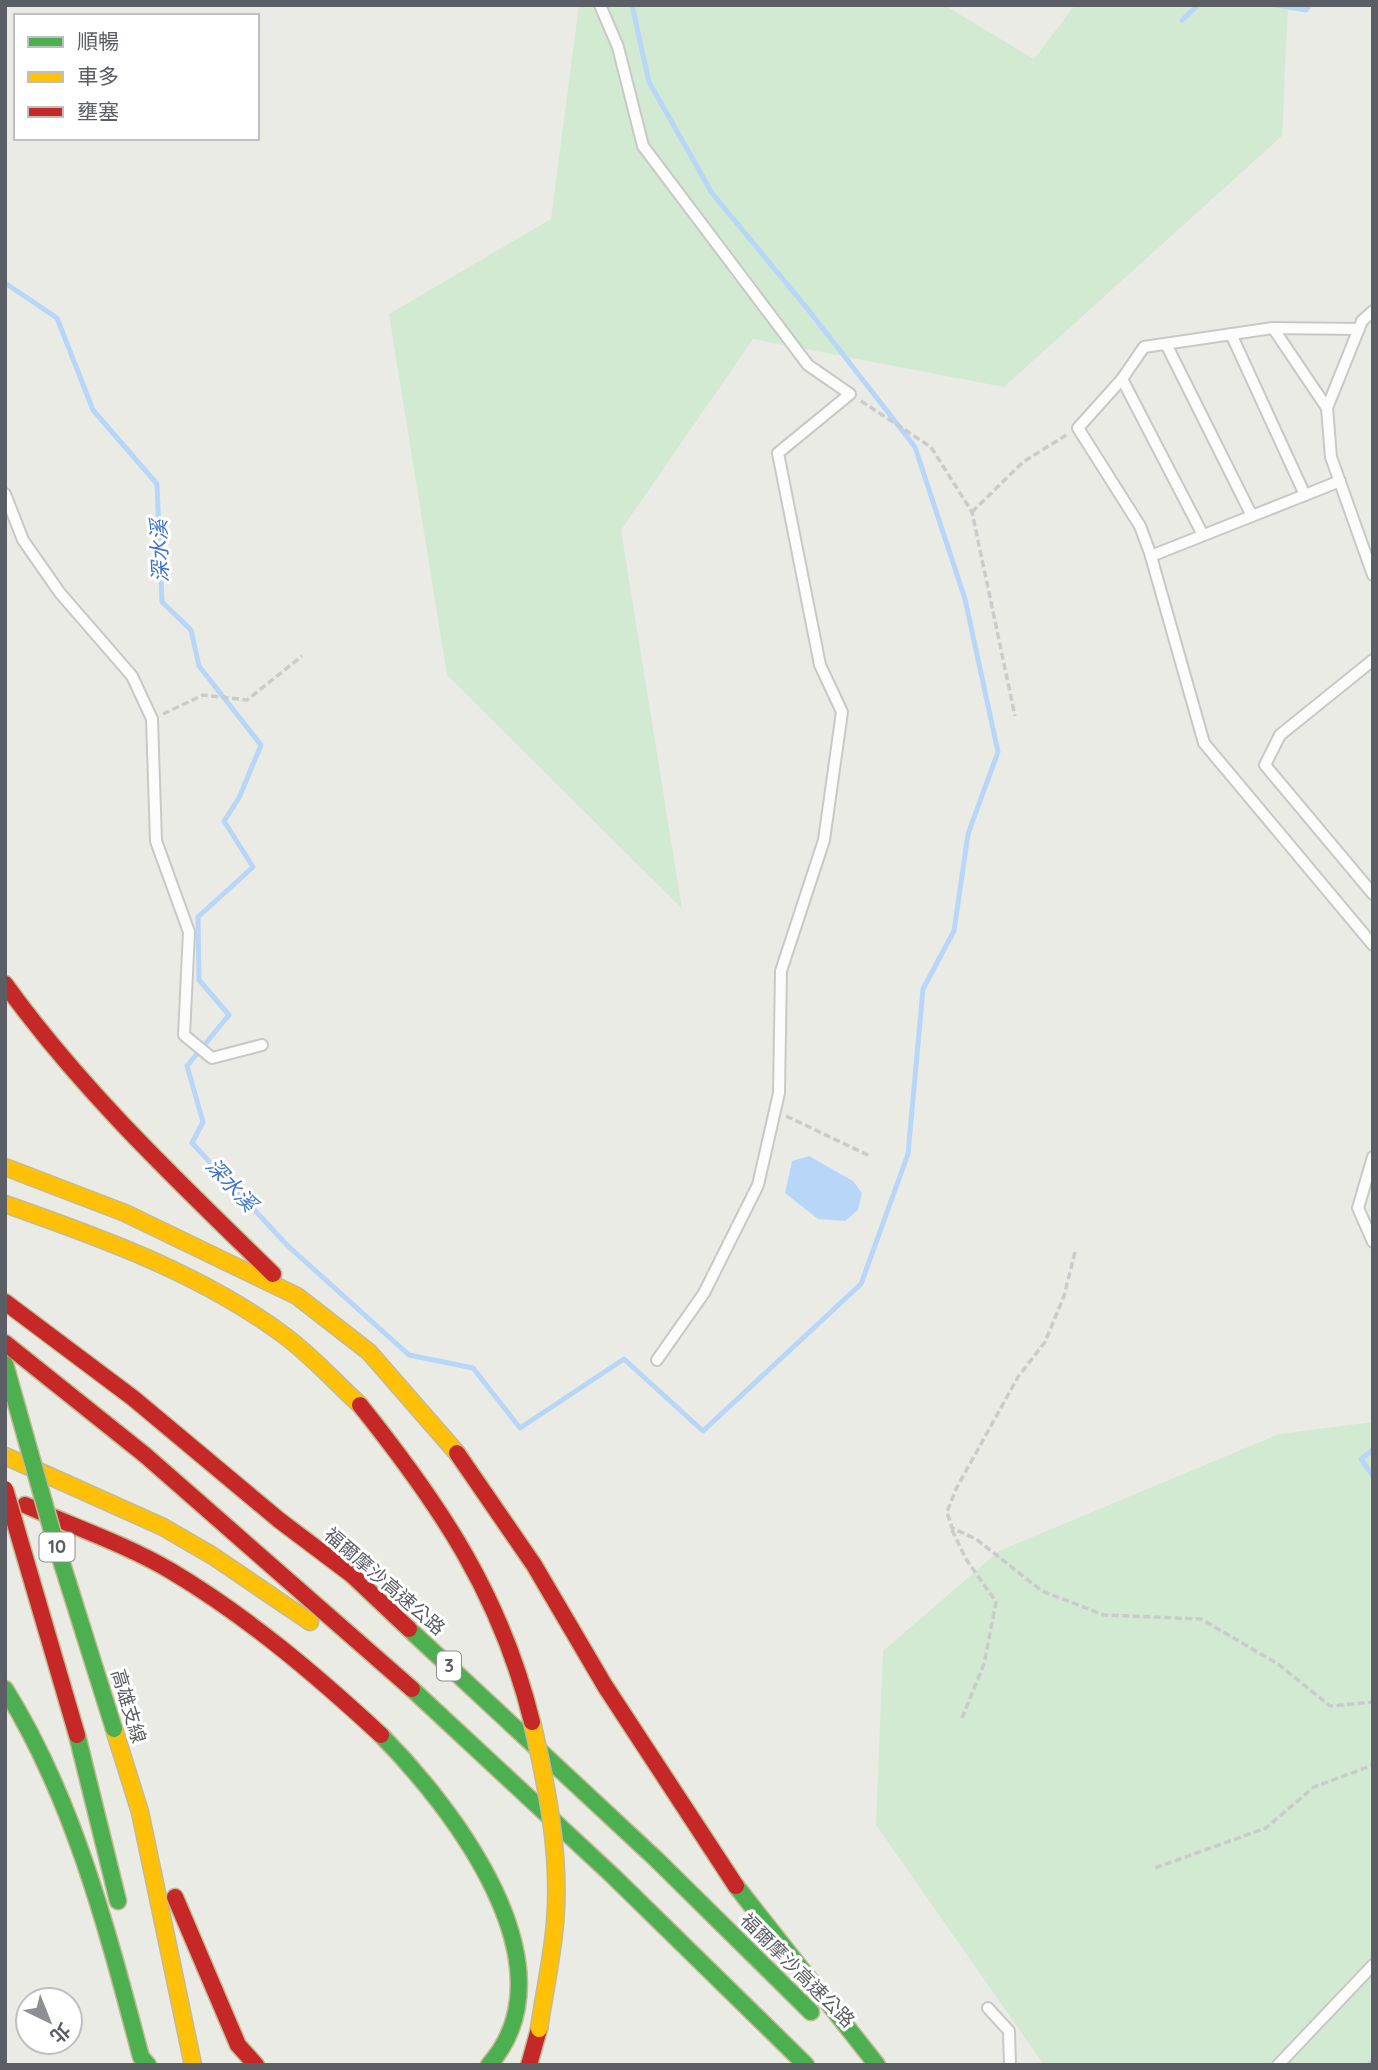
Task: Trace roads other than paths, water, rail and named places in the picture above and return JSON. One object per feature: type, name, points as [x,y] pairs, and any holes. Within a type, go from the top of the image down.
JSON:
[{"type":"highway","points":[[5,984],[70,1068],[153,1157],[297,1297],[369,1352],[437,1427],[480,1483],[534,1565],[605,1686],[737,1888],[877,2065]]},
{"type":"highway","points":[[5,1167],[125,1213],[297,1297]]},
{"type":"highway","points":[[5,1204],[139,1257],[232,1301],[285,1336],[360,1405],[425,1488],[454,1531],[501,1630],[531,1716],[552,1816],[556,1909],[539,2029],[529,2065]]},
{"type":"highway","name":"福爾摩沙高速公路","points":[[5,1302],[133,1398],[279,1520],[352,1575],[656,1859],[864,2065]]},
{"type":"highway","name":"3","points":[[5,1343],[89,1405],[384,1662],[625,1884],[806,2065]]},
{"type":"highway","name":"高雄支線","points":[[5,1364],[140,1812],[193,2065]]},
{"type":"highway","points":[[5,1456],[123,1506],[212,1555],[288,1610],[384,1662]]},
{"type":"highway","name":"10","points":[[5,1489],[78,1735],[123,1920]]},
{"type":"highway","points":[[5,1496],[168,1570],[239,1614],[366,1718],[423,1780],[471,1846],[493,1887],[514,1947],[519,1996],[513,2026],[489,2065]]},
{"type":"highway","points":[[5,1689],[30,1728],[64,1812],[110,1938],[141,2057],[148,2065]]},
{"type":"highway","points":[[140,1812],[238,2045],[256,2065]]},
{"type":"highway","points":[[139,1986],[159,2065]]},
{"type":"lane","points":[[600,5],[618,47],[643,146],[808,365],[850,394],[778,453],[820,665],[842,712],[824,840],[781,971],[779,1093],[776,1110],[758,1185],[704,1293],[657,1360]]},
{"type":"lane","points":[[1373,311],[1359,329],[1327,408],[1331,457],[1373,575]]},
{"type":"lane","points":[[1359,329],[1273,328],[1144,347],[1122,379],[1079,428],[1140,526],[1204,743],[1373,946]]},
{"type":"lane","points":[[1273,328],[1327,408]]},
{"type":"lane","points":[[1231,334],[1304,495]]},
{"type":"lane","points":[[1166,344],[1252,516]]},
{"type":"lane","points":[[1122,379],[1203,535]]},
{"type":"lane","points":[[1151,556],[1340,481]]},
{"type":"lane","points":[[5,494],[23,540],[60,593],[132,676],[152,719],[156,841],[188,932],[184,1035],[212,1058],[262,1045]]},
{"type":"lane","points":[[1373,660],[1280,735],[1265,765],[1373,894]]},
{"type":"lane","points":[[1373,1157],[1358,1208],[1373,1242]]},
{"type":"lane","points":[[1278,2065],[1373,1965]]},
{"type":"lane","points":[[988,2008],[1009,2031],[1010,2065]]},
{"type":"water","points":[[809,1156],[853,1181],[862,1193],[858,1210],[845,1221],[818,1219],[785,1193],[792,1161]]},
{"type":"waterway","name":"深水溪","points":[[5,283],[57,318],[93,410],[157,484],[162,602],[191,630],[199,666],[261,745],[239,798],[224,821],[253,867],[198,917],[199,980],[229,1015],[187,1066],[203,1122],[192,1143],[288,1246],[409,1355],[473,1368],[520,1428],[624,1359],[703,1431],[861,1284],[908,1154],[923,989],[954,931],[968,834],[998,752],[965,599],[915,447],[810,312],[712,193],[649,82],[632,5]]},
{"type":"waterway","points":[[1182,20],[1198,5]]},
{"type":"waterway","points":[[1277,5],[1306,10],[1310,5]]},
{"type":"waterway","points":[[1373,1450],[1361,1459],[1373,1476]]}]
